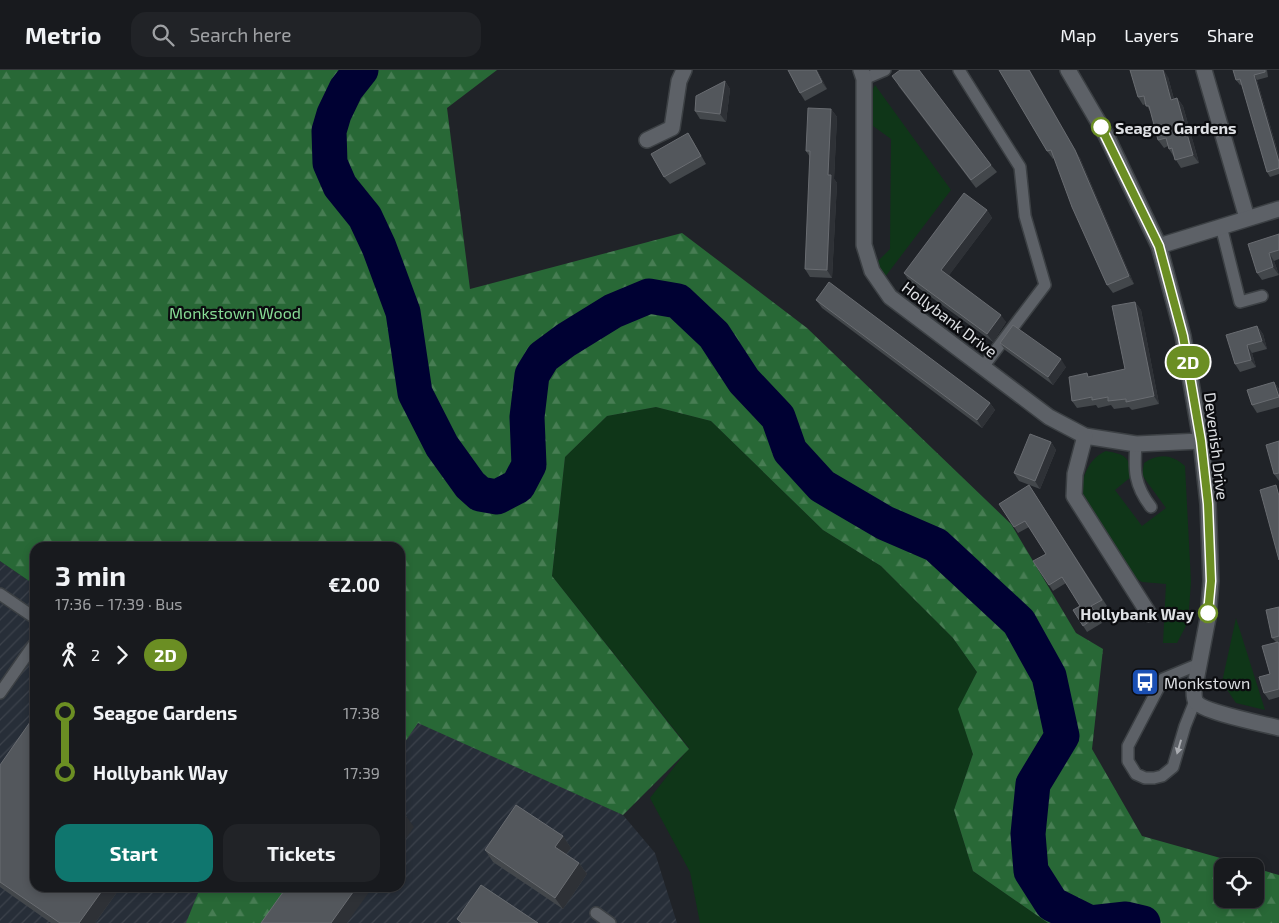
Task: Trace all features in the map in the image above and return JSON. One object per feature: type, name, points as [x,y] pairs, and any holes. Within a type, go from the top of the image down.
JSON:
[{"type":"street","points":[[647,140],[672,128],[679,81],[684,70]]},
{"type":"street","name":"Devenish Drive","points":[[1068,70],[1106,135],[1159,246],[1183,336],[1201,441],[1208,504],[1211,581],[1208,618],[1194,691],[1195,701]]},
{"type":"street","points":[[1204,70],[1247,218]]},
{"type":"street","name":"Hollybank Drive","points":[[862,74],[864,245],[872,271],[890,297],[1049,417],[1085,436],[1136,444],[1201,441]]},
{"type":"street","points":[[1159,246],[1279,209]]},
{"type":"street","points":[[1085,436],[1075,474],[1074,496],[1149,614]]},
{"type":"street","points":[[1195,701],[1216,712],[1279,728]]},
{"type":"lane","points":[[862,74],[885,70]]},
{"type":"lane","points":[[958,70],[1020,167],[1025,216],[1045,285],[982,367]]},
{"type":"lane","points":[[1221,226],[1240,302],[1262,296]]},
{"type":"lane","points":[[1136,444],[1135,460],[1139,491],[1151,507]]},
{"type":"lane","points":[[0,594],[30,615]]},
{"type":"lane","points":[[0,693],[30,650]]},
{"type":"lane","points":[[1195,701],[1185,726],[1173,767],[1162,776],[1154,778],[1145,778],[1136,774],[1128,761],[1128,746],[1163,679],[1199,664]]},
{"type":"lane","points":[[596,913],[610,923]]},
{"type":"shaded area","points":[[0,561],[30,582],[30,892],[202,892],[189,923],[0,923]]},
{"type":"shaded area","points":[[418,722],[623,815],[655,853],[677,923],[277,923],[299,892],[405,892],[405,742]]},
{"type":"green space","name":"Monkstown Wood","points":[[0,70],[497,70],[447,108],[470,289],[682,233],[807,328],[1011,524],[1076,633],[1103,649],[1092,749],[1142,836],[1220,858],[1214,858],[1214,908],[1264,908],[1264,871],[1279,875],[1279,923],[1048,923],[973,871],[954,810],[973,754],[958,709],[977,672],[953,638],[881,566],[823,530],[711,421],[656,407],[607,416],[565,457],[552,576],[689,749],[623,815],[418,723],[405,742],[405,542],[30,542],[30,582],[0,561]]},
{"type":"green space","points":[[875,85],[951,190],[885,277],[877,262],[890,249],[891,139],[873,126],[872,91]]},
{"type":"green space","points":[[656,407],[711,421],[823,530],[881,566],[953,638],[977,672],[959,709],[973,754],[954,810],[973,871],[1048,923],[700,923],[690,872],[650,798],[689,748],[552,576],[565,457],[607,416]]},
{"type":"green space","points":[[1106,451],[1122,455],[1129,464],[1132,476],[1115,490],[1142,526],[1166,508],[1142,475],[1144,463],[1160,456],[1165,456],[1175,459],[1185,466],[1191,582],[1188,622],[1177,643],[1163,643],[1166,584],[1142,582],[1132,576],[1083,501],[1082,486],[1089,465]]},
{"type":"green space","points":[[1236,618],[1265,710],[1236,703],[1222,682]]},
{"type":"green space","points":[[198,892],[299,892],[277,923],[186,923]]},
{"type":"building","points":[[788,70],[816,70],[822,82],[800,93]]},
{"type":"building","points":[[900,70],[919,70],[991,165],[971,180],[892,76]]},
{"type":"building","points":[[999,70],[1029,70],[1075,150],[1129,276],[1107,285],[1072,207],[1051,150],[1047,151]]},
{"type":"building","points":[[1130,70],[1163,70],[1171,100],[1177,98],[1193,155],[1175,160],[1172,148],[1169,149],[1166,138],[1158,140],[1149,106],[1146,106],[1144,96],[1138,97]]},
{"type":"building","points":[[1233,70],[1265,70],[1265,72],[1254,75],[1279,162],[1279,168],[1267,172],[1240,79],[1236,80]]},
{"type":"building","points":[[725,81],[720,114],[695,111],[696,96]]},
{"type":"building","points":[[808,108],[831,109],[828,175],[831,175],[827,270],[805,269],[810,151],[806,151]]},
{"type":"building","points":[[688,133],[701,156],[664,177],[651,154]]},
{"type":"building","points":[[964,193],[987,210],[941,270],[1001,315],[987,334],[904,273]]},
{"type":"building","points":[[1279,234],[1279,250],[1269,253],[1273,267],[1257,273],[1248,244]]},
{"type":"building","points":[[829,282],[990,403],[977,420],[816,300]]},
{"type":"building","points":[[1135,302],[1154,396],[1126,402],[1126,399],[1108,401],[1108,397],[1092,400],[1092,397],[1072,401],[1069,377],[1087,373],[1088,377],[1125,369],[1112,306]]},
{"type":"building","points":[[1013,325],[1061,359],[1048,377],[1000,343]]},
{"type":"building","points":[[1257,326],[1262,341],[1247,345],[1251,360],[1235,364],[1226,335]]},
{"type":"building","points":[[1274,382],[1279,397],[1252,405],[1247,390]]},
{"type":"building","points":[[1030,434],[1051,442],[1035,481],[1014,473]]},
{"type":"building","points":[[1279,441],[1279,473],[1274,474],[1266,445]]},
{"type":"building","points":[[1029,485],[1102,600],[1091,606],[1097,616],[1083,626],[1073,610],[1080,606],[1062,577],[1049,585],[1033,561],[1046,554],[1025,521],[1014,527],[999,504]]},
{"type":"building","points":[[1276,485],[1279,496],[1279,560],[1260,490]]},
{"type":"building","points":[[1279,607],[1279,636],[1272,638],[1266,610]]},
{"type":"building","points":[[1278,642],[1279,689],[1264,693],[1259,677],[1270,674],[1262,646]]},
{"type":"building","points":[[30,722],[30,892],[101,892],[79,923],[60,923],[0,882],[0,765]]},
{"type":"building","points":[[516,805],[563,836],[555,847],[579,863],[555,898],[485,850]]},
{"type":"building","points":[[481,885],[538,923],[462,923],[457,919]]},
{"type":"building","points":[[283,892],[353,892],[331,923],[261,923]]},
{"type":"waterway","points":[[361,70],[346,89],[334,114],[329,131],[330,163],[340,186],[365,217],[379,247],[403,312],[415,393],[442,446],[470,485],[480,494],[497,497],[518,486],[529,465],[527,417],[532,375],[543,357],[566,340],[613,311],[649,296],[678,301],[714,335],[744,381],[778,417],[790,451],[822,486],[885,523],[936,545],[1019,622],[1049,676],[1062,736],[1033,784],[1028,834],[1031,871],[1052,904],[1090,923],[1126,919],[1143,923]]},
{"type":"bus line","name":"2D","points":[[1101,127],[1159,246],[1183,336],[1201,441],[1208,504],[1211,581],[1208,613]]},
{"type":"place","name":"Seagoe Gardens","points":[[1101,127]]},
{"type":"place","name":"Hollybank Way","points":[[1208,613]]},
{"type":"place","name":"Monkstown","points":[[1145,682]]}]
